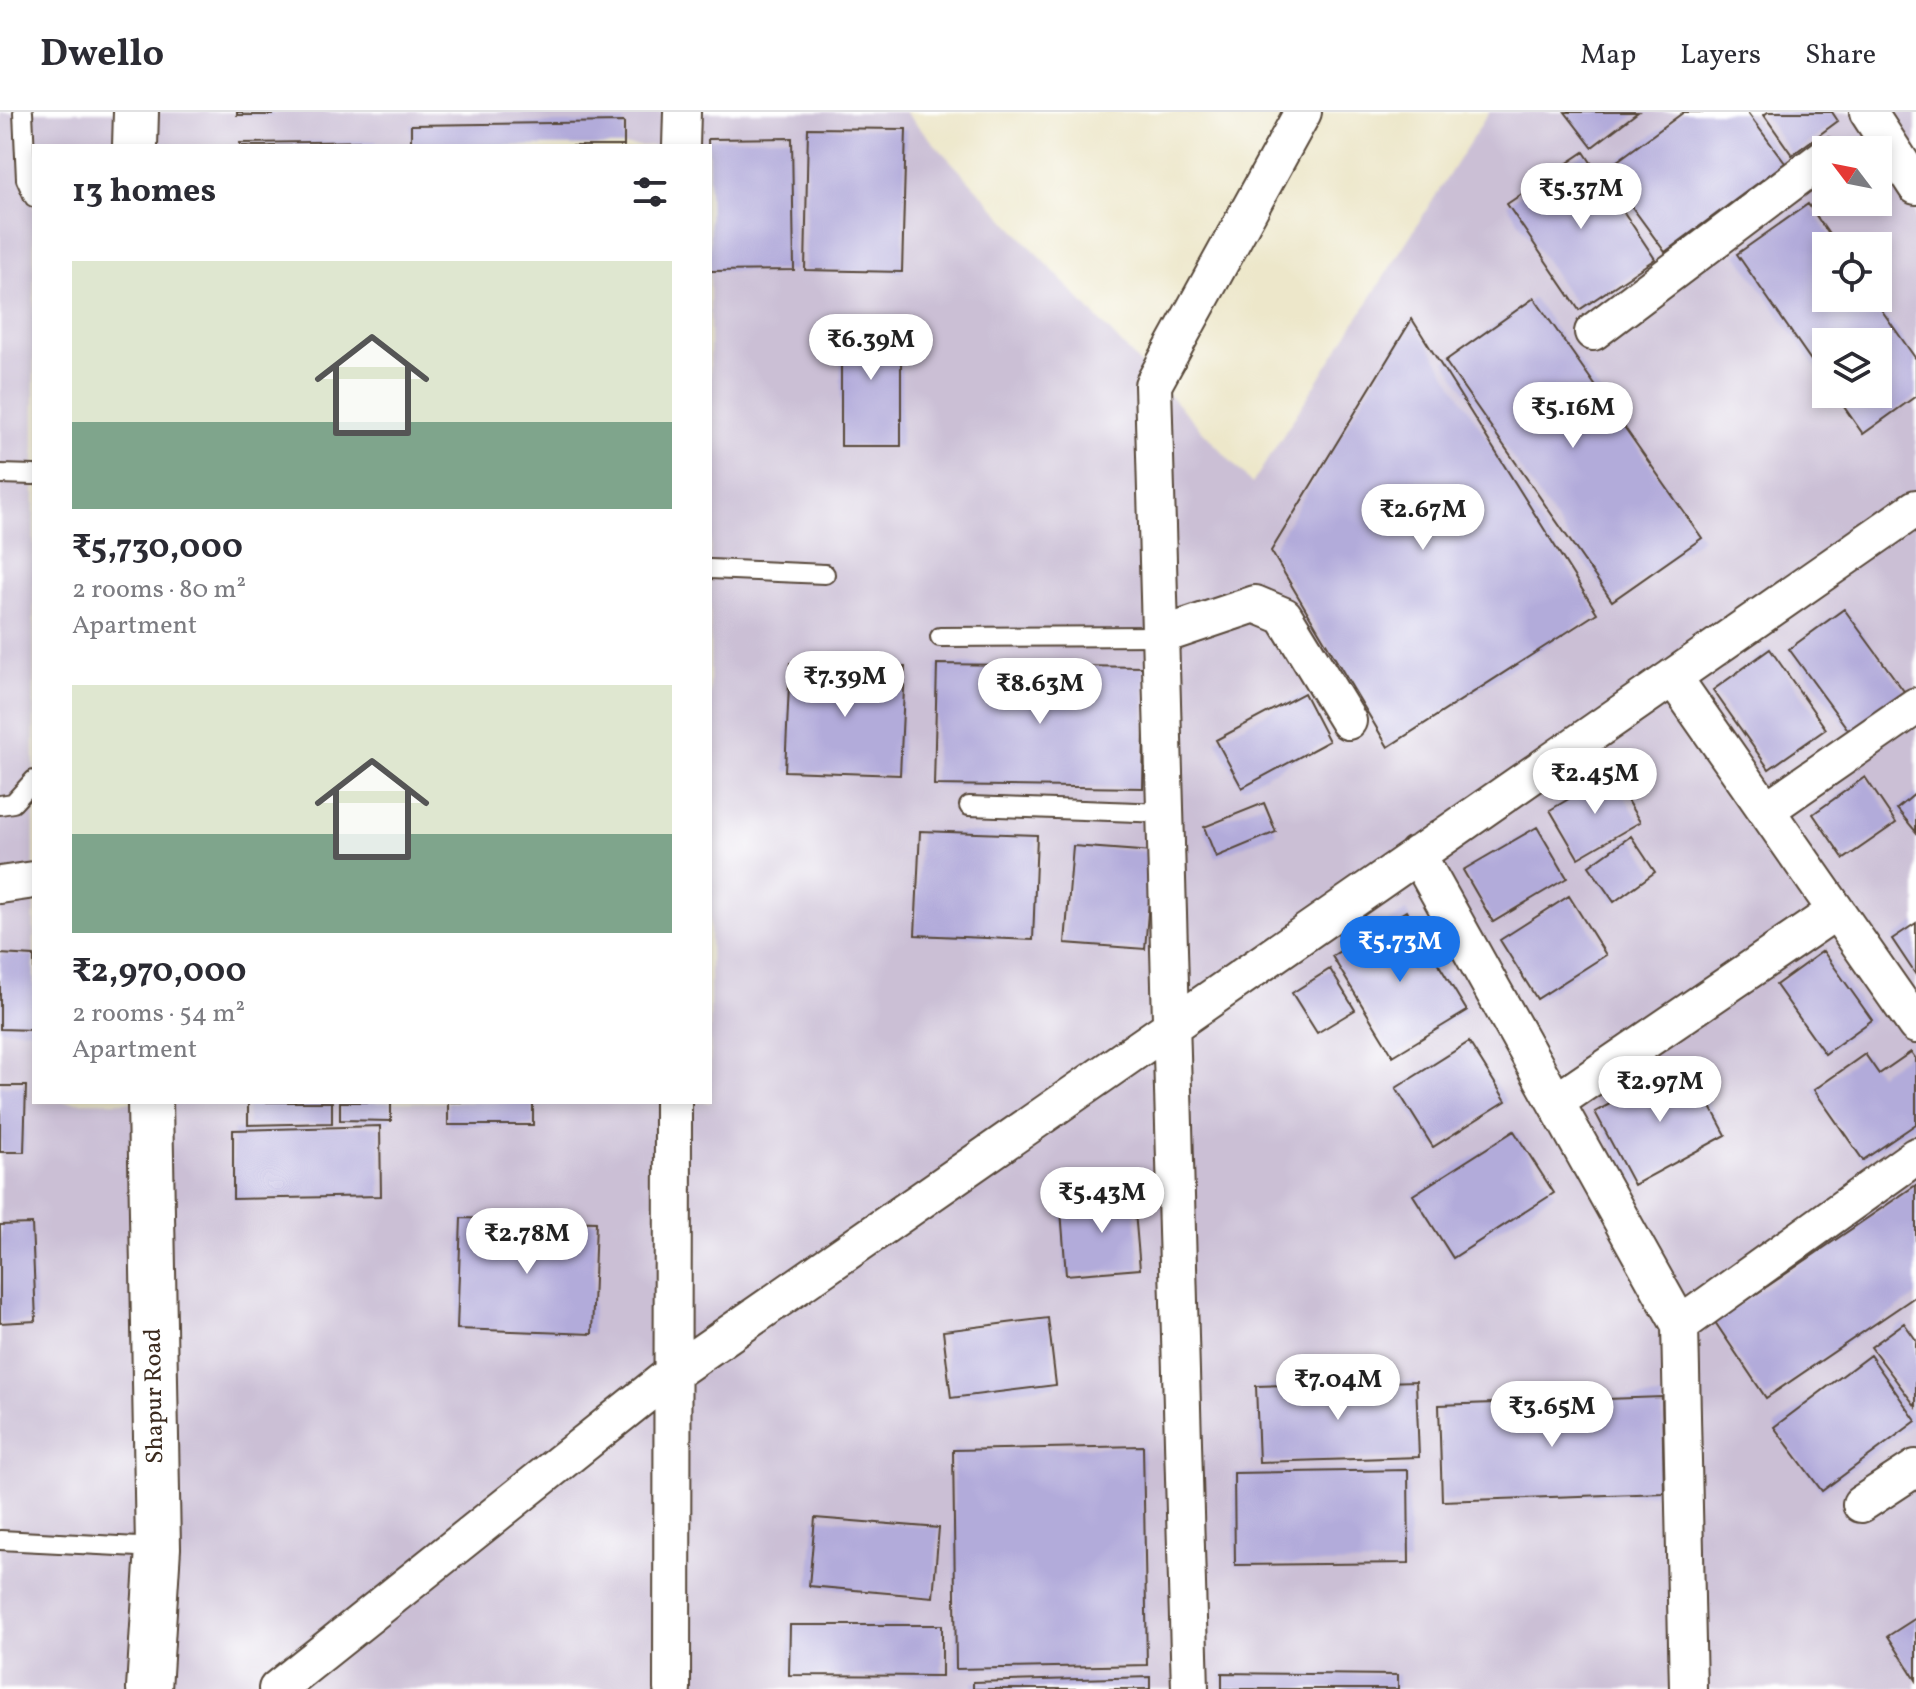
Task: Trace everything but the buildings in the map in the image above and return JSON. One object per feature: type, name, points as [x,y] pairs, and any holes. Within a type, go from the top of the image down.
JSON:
[{"type":"street","points":[[135,144],[136,112]]},
{"type":"street","points":[[681,144],[682,112]]},
{"type":"street","points":[[1190,1689],[1153,385],[1303,112]]},
{"type":"street","points":[[1850,136],[1875,115],[1916,186]]},
{"type":"street","points":[[1593,332],[1812,167]]},
{"type":"street","points":[[277,1689],[670,1375],[1916,508]]},
{"type":"street","points":[[1160,636],[1255,604],[1272,608],[1284,616],[1348,721]]},
{"type":"street","points":[[1673,677],[1916,1025]]},
{"type":"street","points":[[1766,810],[1916,706]]},
{"type":"street","points":[[1417,854],[1680,1325],[1688,1689]]},
{"type":"street","points":[[0,885],[32,880]]},
{"type":"street","points":[[1556,1102],[1836,911]]},
{"type":"street","name":"Shapur Road","points":[[149,1689],[158,1548],[150,1104]]},
{"type":"street","points":[[672,1689],[670,1375],[673,1104]]},
{"type":"street","points":[[1680,1325],[1916,1156]]},
{"type":"street","points":[[1861,1504],[1916,1468]]},
{"type":"lane","points":[[23,112],[26,179],[32,192]]},
{"type":"lane","points":[[0,474],[32,475]]},
{"type":"lane","points":[[712,569],[825,574]]},
{"type":"lane","points":[[940,637],[1160,636]]},
{"type":"lane","points":[[0,805],[13,803],[32,782]]},
{"type":"lane","points":[[969,806],[1165,813]]},
{"type":"lane","points":[[0,1540],[158,1548]]},
{"type":"shaded area","points":[[0,112],[905,112],[1252,484],[1489,112],[1916,112],[1916,1689],[0,1689]]}]
